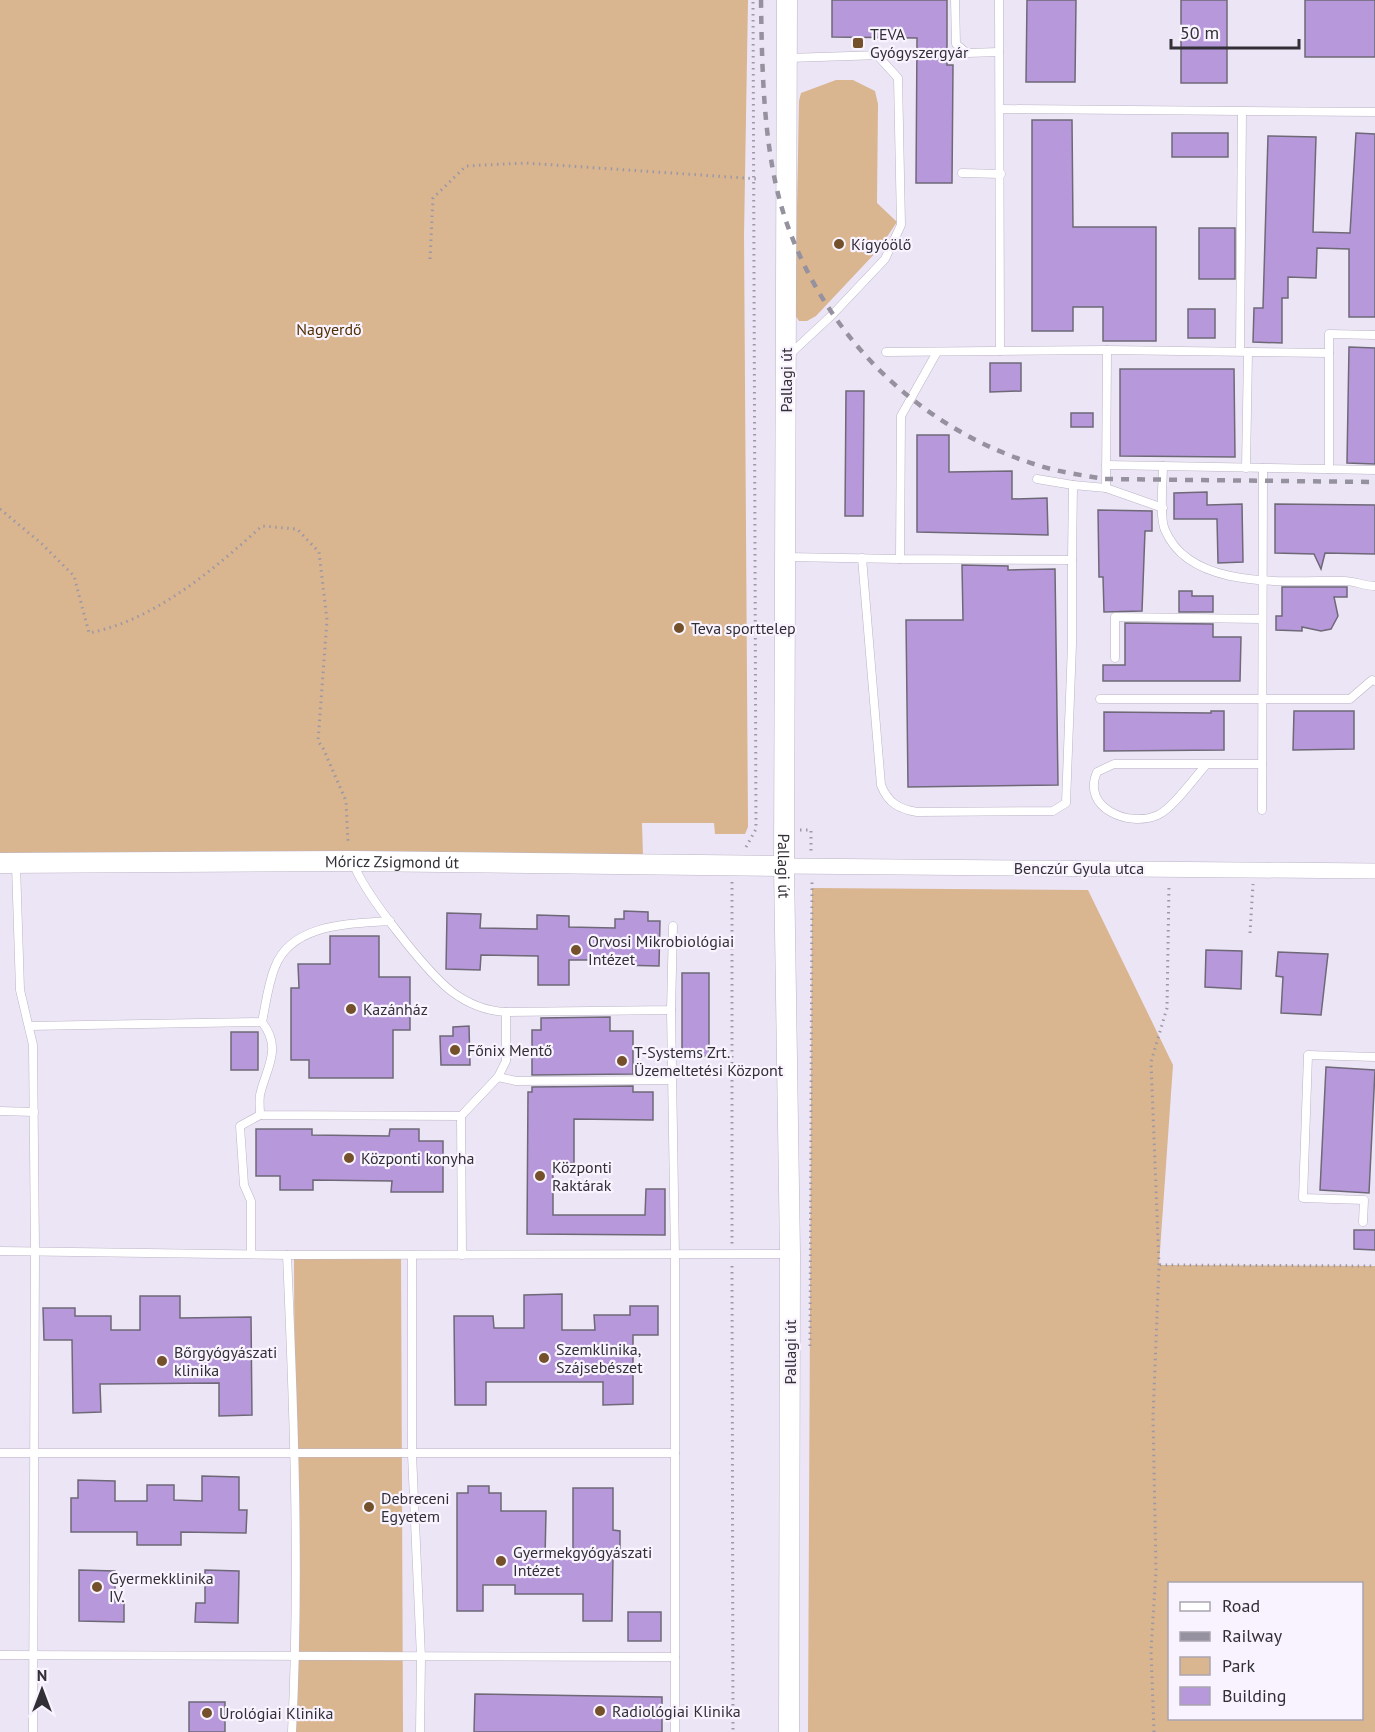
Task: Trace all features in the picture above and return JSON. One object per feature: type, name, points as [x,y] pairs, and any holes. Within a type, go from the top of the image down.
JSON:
[{"type":"street","name":"Pallagi út","points":[[787,0],[784,866],[790,1254],[789,1732]]},
{"type":"street","name":"Móricz Zsigmond út","points":[[8,863],[353,861],[784,866]]},
{"type":"street","name":"Benczúr Gyula utca","points":[[784,866],[1375,871]]},
{"type":"lane","points":[[955,0],[956,44],[967,53],[999,52]]},
{"type":"lane","points":[[999,0],[1000,351]]},
{"type":"lane","points":[[787,58],[912,54]]},
{"type":"lane","points":[[786,358],[832,315],[885,259],[901,225],[898,78],[878,55]]},
{"type":"lane","points":[[1001,109],[1375,112]]},
{"type":"lane","points":[[1242,112],[1246,468]]},
{"type":"lane","points":[[962,173],[1000,174]]},
{"type":"lane","points":[[1329,469],[1329,334],[1375,335]]},
{"type":"lane","points":[[1106,488],[1107,350]]},
{"type":"lane","points":[[886,352],[1107,350],[1329,353]]},
{"type":"lane","points":[[900,559],[901,416],[938,352]]},
{"type":"lane","points":[[1106,465],[1375,470]]},
{"type":"lane","points":[[1163,466],[1163,528],[1169,538],[1196,564],[1236,578],[1351,581],[1375,586]]},
{"type":"lane","points":[[1262,810],[1263,468]]},
{"type":"lane","points":[[1037,479],[1106,488],[1163,508]]},
{"type":"lane","points":[[862,558],[881,785],[885,795],[902,809],[917,812],[1053,811],[1066,803],[1071,703],[1073,485]]},
{"type":"lane","points":[[784,557],[1072,560]]},
{"type":"lane","points":[[1115,658],[1115,617],[1262,619]]},
{"type":"lane","points":[[1100,699],[1350,699],[1372,680],[1375,681]]},
{"type":"lane","points":[[1206,765],[1164,812],[1148,818],[1111,813],[1096,801],[1093,790],[1097,772],[1114,764],[1262,764]]},
{"type":"lane","points":[[353,861],[358,878],[390,921],[450,990],[486,1011],[671,1010]]},
{"type":"lane","points":[[8,863],[20,990],[33,1045],[36,1251],[33,1732]]},
{"type":"lane","points":[[262,1022],[275,965],[290,944],[311,932],[390,921]]},
{"type":"lane","points":[[673,926],[671,1080],[675,1256],[675,1732]]},
{"type":"lane","points":[[462,1255],[461,1116],[498,1077],[506,1061],[506,1012]]},
{"type":"lane","points":[[29,1026],[262,1022]]},
{"type":"lane","points":[[260,1115],[260,1095],[269,1074],[272,1056],[271,1033],[262,1022]]},
{"type":"lane","points":[[1363,1222],[1364,1200],[1303,1198],[1308,1055],[1375,1057]]},
{"type":"lane","points":[[498,1077],[516,1081],[671,1080]]},
{"type":"lane","points":[[0,1111],[34,1112]]},
{"type":"lane","points":[[251,1254],[251,1201],[244,1185],[240,1126],[260,1115],[461,1116]]},
{"type":"lane","points":[[0,1251],[287,1255],[790,1254]]},
{"type":"lane","points":[[287,1255],[295,1454],[295,1656],[292,1732]]},
{"type":"lane","points":[[412,1255],[412,1454],[421,1658],[420,1732]]},
{"type":"lane","points":[[0,1453],[675,1453]]},
{"type":"lane","points":[[0,1655],[675,1657]]},
{"type":"path","points":[[733,1732],[732,877],[746,877],[746,846],[756,829],[753,0]]},
{"type":"path","points":[[430,259],[433,198],[466,166],[525,163],[759,179]]},
{"type":"path","points":[[0,509],[42,544],[74,576],[89,633],[110,629],[141,615],[217,566],[262,526],[297,529],[318,552],[322,570],[327,620],[318,741],[346,801],[348,841]]},
{"type":"path","points":[[1154,1732],[1151,1650],[1156,1570],[1153,1417],[1159,1265],[1151,1062],[1167,1008],[1169,869]]},
{"type":"path","points":[[1250,933],[1254,870]]},
{"type":"path","points":[[810,1351],[812,888]]},
{"type":"path","points":[[1159,1265],[1375,1266]]},
{"type":"green space","name":"Nagyerdő","points":[[0,0],[748,0],[744,235],[748,827],[745,834],[715,834],[714,823],[642,823],[643,856],[0,853]]},
{"type":"green space","points":[[836,80],[853,80],[875,91],[878,104],[877,203],[897,222],[878,250],[816,316],[807,321],[799,321],[795,315],[799,101],[801,93]]},
{"type":"green space","points":[[812,888],[1088,890],[1173,1065],[1159,1265],[1375,1266],[1375,1732],[808,1732]]},
{"type":"green space","points":[[294,1255],[401,1255],[403,1732],[296,1732]]},
{"type":"building","points":[[832,0],[947,0],[947,65],[953,65],[952,183],[916,183],[917,38],[832,37]]},
{"type":"building","points":[[1027,0],[1076,0],[1075,82],[1026,82]]},
{"type":"building","points":[[1181,0],[1227,0],[1227,83],[1181,83]]},
{"type":"building","points":[[1305,0],[1375,0],[1375,57],[1305,57]]},
{"type":"building","points":[[1032,120],[1072,120],[1073,227],[1156,227],[1156,341],[1103,341],[1103,307],[1073,307],[1073,331],[1032,331]]},
{"type":"building","points":[[1172,133],[1228,133],[1228,157],[1172,157]]},
{"type":"building","points":[[1356,133],[1375,134],[1375,317],[1349,317],[1349,249],[1317,248],[1316,278],[1288,277],[1288,298],[1282,298],[1282,343],[1253,342],[1254,308],[1263,308],[1268,136],[1316,137],[1313,232],[1350,233]]},
{"type":"building","points":[[1199,228],[1235,228],[1235,279],[1199,279]]},
{"type":"building","points":[[1188,309],[1215,309],[1215,338],[1188,338]]},
{"type":"building","points":[[1349,347],[1375,348],[1375,464],[1347,463]]},
{"type":"building","points":[[990,363],[1021,363],[1021,391],[990,392]]},
{"type":"building","points":[[1120,369],[1234,369],[1235,457],[1120,456]]},
{"type":"building","points":[[846,391],[864,391],[863,516],[845,516]]},
{"type":"building","points":[[1071,413],[1093,413],[1093,427],[1071,427]]},
{"type":"building","points":[[917,435],[949,435],[949,472],[1012,471],[1012,499],[1047,498],[1048,535],[917,532]]},
{"type":"building","points":[[1207,492],[1207,505],[1242,504],[1243,562],[1218,563],[1217,519],[1174,519],[1174,493]]},
{"type":"building","points":[[1275,504],[1375,505],[1375,554],[1325,553],[1321,569],[1314,554],[1275,553]]},
{"type":"building","points":[[1098,510],[1152,511],[1152,531],[1145,531],[1142,611],[1104,612],[1103,577],[1099,577]]},
{"type":"building","points":[[962,565],[1008,566],[1008,570],[1055,569],[1058,785],[908,787],[906,620],[963,620]]},
{"type":"building","points":[[1282,587],[1347,587],[1347,597],[1334,597],[1338,616],[1331,629],[1321,631],[1302,627],[1302,631],[1276,630],[1276,616],[1282,616]]},
{"type":"building","points":[[1179,591],[1192,591],[1192,596],[1213,596],[1213,612],[1179,612]]},
{"type":"building","points":[[1125,623],[1213,624],[1213,637],[1241,637],[1240,681],[1103,681],[1103,665],[1125,665]]},
{"type":"building","points":[[1211,711],[1224,711],[1224,750],[1104,751],[1104,712],[1211,713]]},
{"type":"building","points":[[1294,711],[1354,711],[1354,749],[1293,750]]},
{"type":"building","name":"Orvosi Mikrobiológiai Intézet","points":[[624,911],[648,912],[648,921],[660,921],[659,966],[616,965],[616,960],[569,960],[569,985],[538,985],[538,956],[481,955],[480,970],[446,969],[447,913],[481,914],[480,928],[537,929],[537,915],[569,916],[569,927],[615,928],[615,919],[624,919]]},
{"type":"building","name":"Kazánház","points":[[330,936],[379,936],[379,977],[410,977],[410,1030],[393,1030],[393,1078],[309,1078],[309,1060],[291,1060],[291,988],[299,988],[298,964],[330,964]]},
{"type":"building","points":[[1206,950],[1242,951],[1241,989],[1205,987]]},
{"type":"building","points":[[1278,952],[1328,954],[1321,1015],[1281,1013],[1283,977],[1276,976]]},
{"type":"building","points":[[682,973],[709,973],[709,1056],[682,1056]]},
{"type":"building","points":[[610,1017],[610,1031],[633,1031],[633,1074],[532,1075],[532,1030],[541,1030],[541,1018]]},
{"type":"building","name":"Főnix Mentő","points":[[469,1026],[470,1065],[441,1065],[440,1036],[453,1036],[453,1027]]},
{"type":"building","points":[[231,1032],[258,1032],[258,1070],[231,1070]]},
{"type":"building","points":[[1326,1067],[1375,1070],[1369,1193],[1320,1190]]},
{"type":"building","name":"Központi Raktárak","points":[[633,1086],[633,1092],[653,1092],[653,1120],[574,1119],[574,1163],[553,1163],[553,1215],[645,1215],[646,1189],[665,1189],[665,1235],[527,1234],[528,1092],[532,1092],[532,1087]]},
{"type":"building","name":"Központi konyha","points":[[256,1129],[312,1129],[312,1135],[389,1136],[390,1129],[419,1129],[419,1141],[443,1141],[443,1192],[391,1192],[392,1181],[313,1180],[313,1190],[280,1190],[280,1176],[256,1176]]},
{"type":"building","points":[[1354,1230],[1375,1230],[1375,1250],[1354,1249]]},
{"type":"building","name":"Szemklinika, Szájsebészet","points":[[562,1294],[562,1330],[595,1330],[594,1315],[630,1315],[630,1306],[658,1306],[658,1335],[633,1335],[633,1404],[603,1405],[603,1382],[486,1382],[486,1405],[455,1405],[454,1316],[493,1316],[494,1328],[524,1328],[524,1295]]},
{"type":"building","name":"Bőrgyógyászati klinika","points":[[140,1296],[180,1296],[180,1318],[251,1317],[252,1415],[219,1416],[219,1383],[100,1384],[101,1412],[73,1413],[72,1340],[44,1340],[43,1308],[75,1308],[75,1316],[111,1316],[111,1330],[140,1330]]},
{"type":"building","points":[[202,1476],[239,1477],[239,1510],[247,1510],[246,1533],[181,1532],[181,1545],[137,1545],[137,1532],[71,1532],[71,1498],[78,1498],[78,1480],[115,1481],[115,1501],[147,1501],[147,1485],[174,1485],[174,1500],[202,1501]]},
{"type":"building","name":"Gyermekgyógyászati Intézet","points":[[468,1486],[489,1486],[489,1493],[501,1493],[501,1511],[546,1511],[545,1559],[573,1559],[573,1488],[613,1488],[613,1530],[620,1531],[620,1556],[613,1556],[612,1621],[583,1621],[583,1594],[515,1594],[515,1585],[483,1585],[483,1611],[457,1611],[457,1493],[468,1493]]},
{"type":"building","name":"Gyermekklinika IV.","points":[[79,1570],[115,1571],[115,1602],[124,1602],[124,1622],[79,1621]]},
{"type":"building","points":[[205,1570],[239,1571],[238,1623],[195,1622],[196,1603],[205,1603]]},
{"type":"building","points":[[628,1612],[661,1612],[661,1641],[628,1641]]},
{"type":"building","name":"Radiológiai Klinika","points":[[475,1694],[662,1697],[662,1732],[474,1732]]},
{"type":"building","points":[[189,1702],[225,1702],[225,1732],[189,1732]]},
{"type":"railway","points":[[761,0],[763,83],[768,140],[778,195],[786,221],[803,263],[825,303],[851,339],[882,372],[915,401],[952,427],[992,448],[1043,467],[1078,475],[1105,479],[1375,482]]},
{"type":"place","name":"TEVA Gyógyszergyár","points":[[858,43]]},
{"type":"place","name":"Kígyóölő","points":[[839,244]]},
{"type":"place","name":"Teva sporttelep","points":[[679,628]]},
{"type":"place","name":"Orvosi Mikrobiológiai Intézet","points":[[576,950]]},
{"type":"place","name":"Kazánház","points":[[351,1009]]},
{"type":"place","name":"Főnix Mentő","points":[[455,1050]]},
{"type":"place","name":"T-Systems Zrt. Üzemeltetési Központ","points":[[622,1061]]},
{"type":"place","name":"Központi konyha","points":[[349,1158]]},
{"type":"place","name":"Központi Raktárak","points":[[540,1176]]},
{"type":"place","name":"Szemklinika, Szájsebészet","points":[[544,1358]]},
{"type":"place","name":"Bőrgyógyászati klinika","points":[[162,1361]]},
{"type":"place","name":"Debreceni Egyetem","points":[[369,1507]]},
{"type":"place","name":"Gyermekgyógyászati Intézet","points":[[501,1561]]},
{"type":"place","name":"Gyermekklinika IV.","points":[[97,1587]]},
{"type":"place","name":"Radiológiai Klinika","points":[[600,1711]]},
{"type":"place","name":"Urológiai Klinika","points":[[207,1713]]}]
